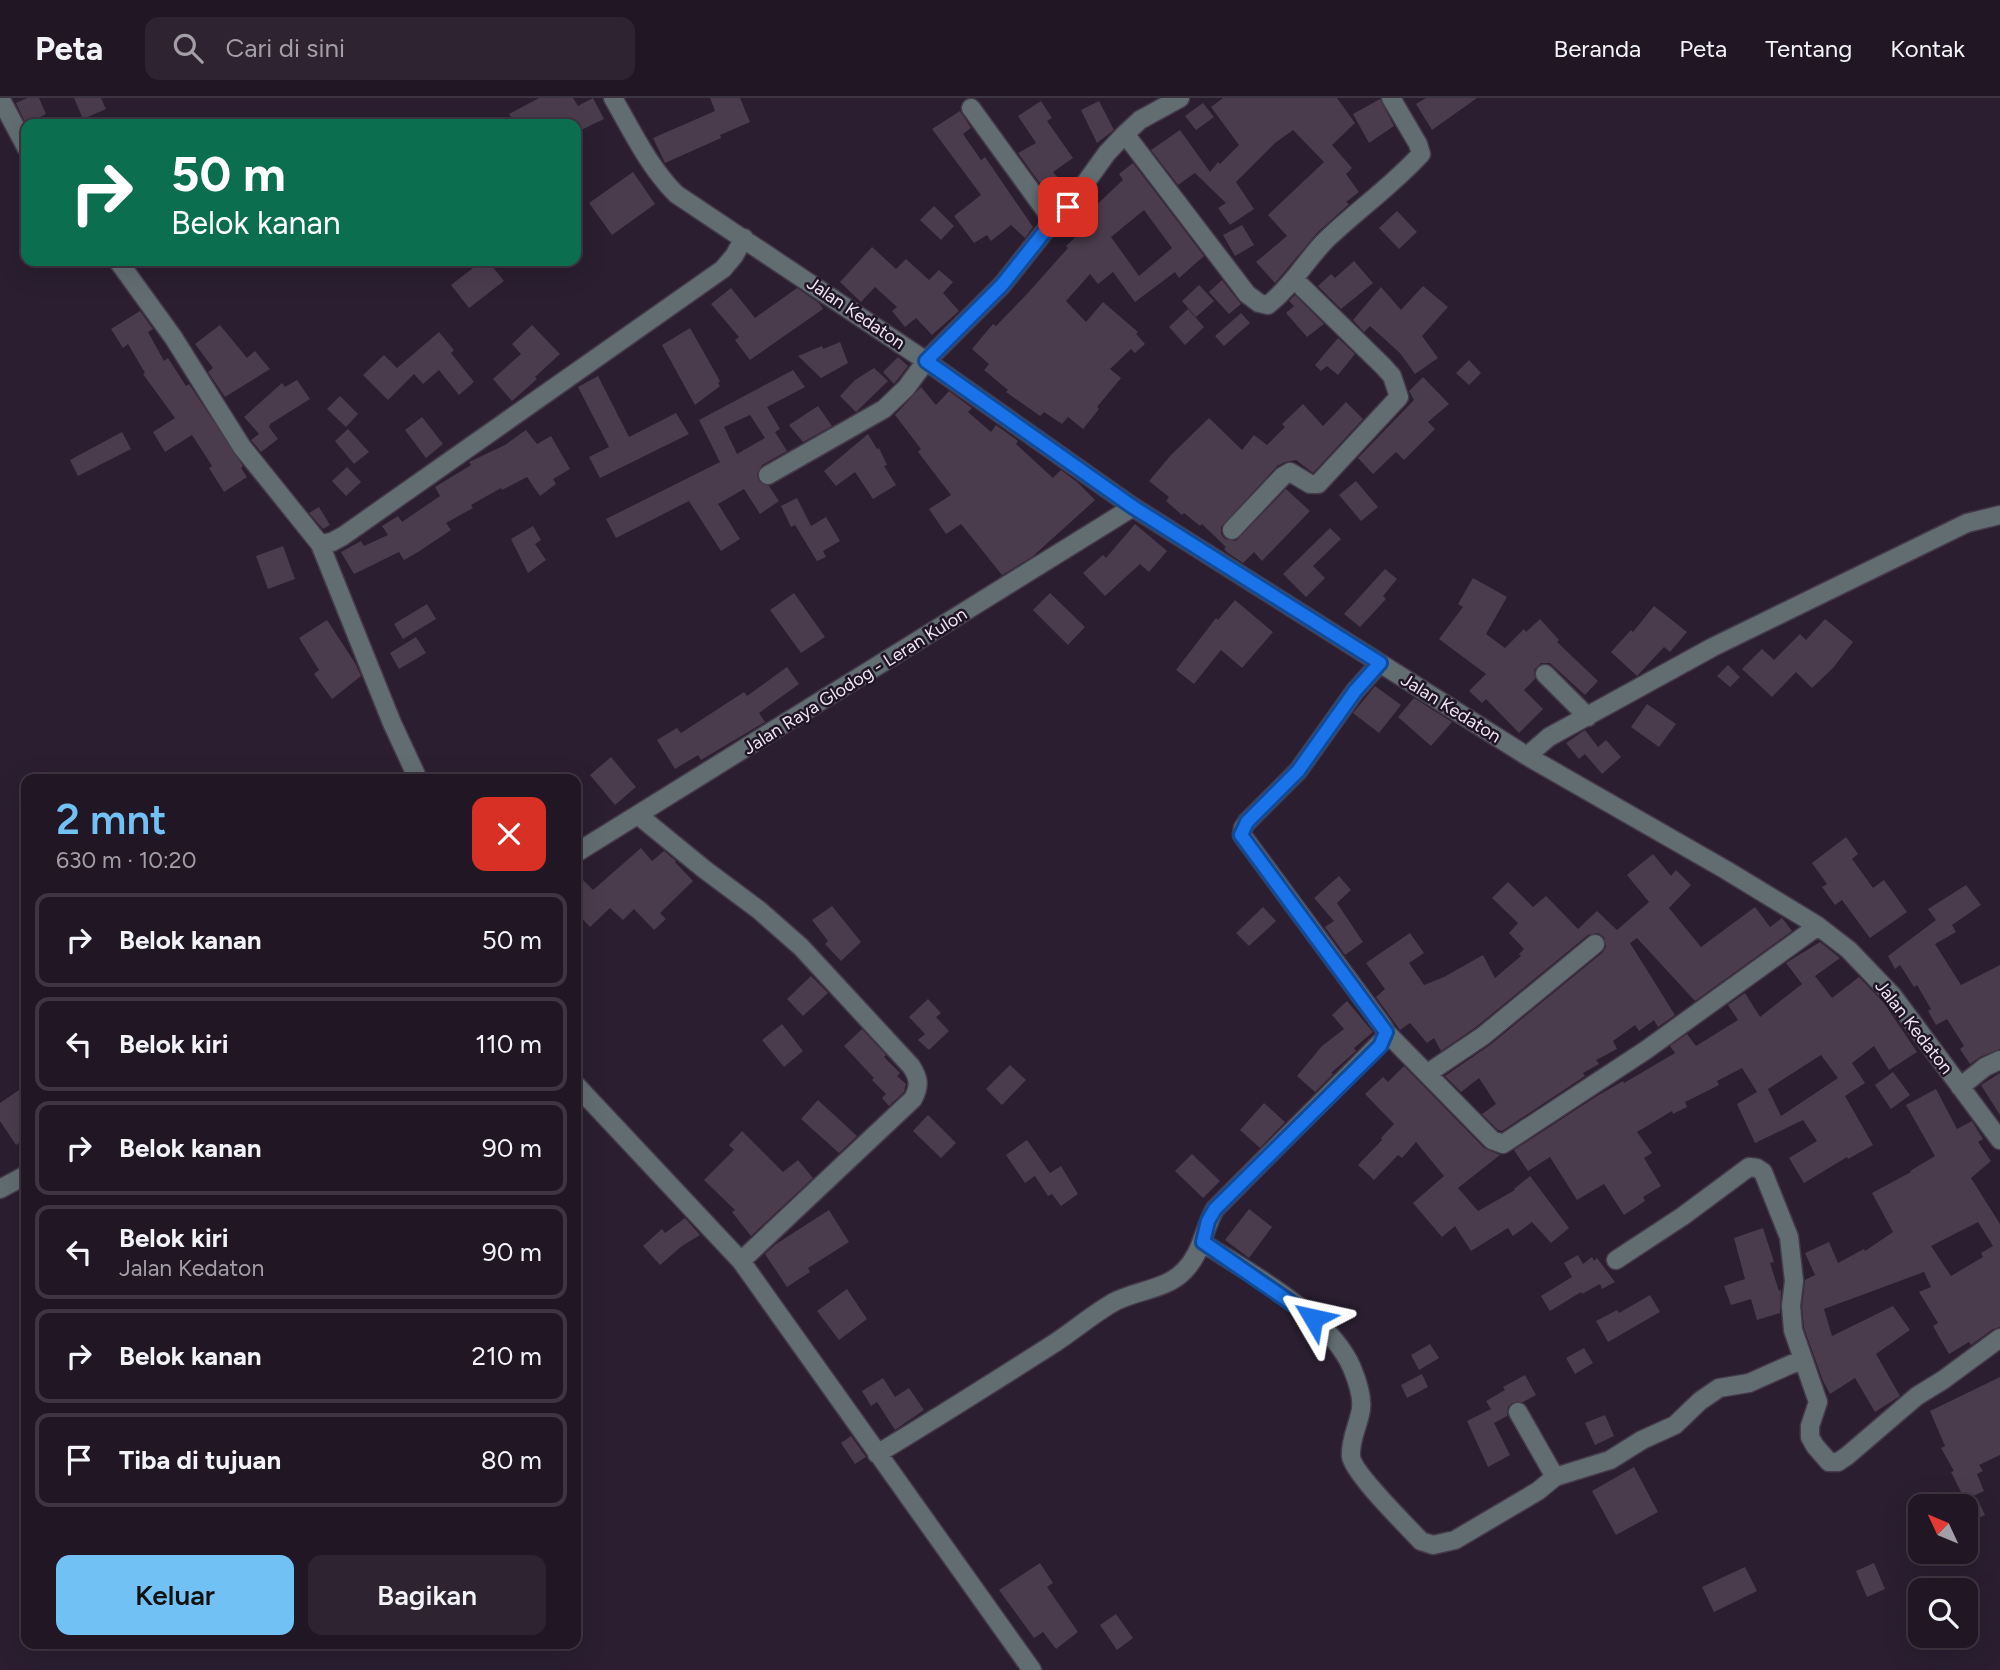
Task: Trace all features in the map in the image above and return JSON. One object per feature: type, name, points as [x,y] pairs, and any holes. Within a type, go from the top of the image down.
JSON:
[{"type":"street","points":[[0,98],[21,138]]},
{"type":"street","name":"Jalan Kedaton","points":[[613,98],[663,181],[676,194],[926,361],[1133,507],[1527,756],[1818,926],[1849,950],[1894,996],[2000,1140]]},
{"type":"street","points":[[768,475],[884,409],[906,388],[926,361],[1002,285],[1125,134],[1140,120],[1180,98]]},
{"type":"street","points":[[1125,134],[1247,293],[1259,303],[1268,305],[1348,219],[1403,173],[1421,154],[1391,98]]},
{"type":"street","points":[[971,108],[1053,221]]},
{"type":"street","points":[[320,544],[343,536],[723,269],[744,238]]},
{"type":"street","points":[[122,266],[173,337],[242,447],[320,544],[392,723],[416,774]]},
{"type":"street","points":[[1232,530],[1283,476],[1290,472],[1310,484],[1318,484],[1399,397],[1392,376],[1294,279]]},
{"type":"street","name":"Jalan Raya Glodog - Leran Kulon","points":[[581,850],[1133,507]]},
{"type":"street","points":[[1527,756],[1549,737],[1713,647],[1967,523],[2000,515]]},
{"type":"street","points":[[1380,663],[1355,691],[1298,771],[1247,822],[1241,835],[1386,1032],[1492,1140],[1503,1144],[1646,1050],[1818,926]]},
{"type":"street","points":[[1545,674],[1588,717]]},
{"type":"street","points":[[638,815],[759,910],[801,947],[911,1066],[917,1076],[919,1088],[913,1099],[741,1262]]},
{"type":"street","points":[[1428,1073],[1483,1036],[1595,944]]},
{"type":"street","points":[[877,1454],[963,1402],[1114,1302],[1173,1280],[1190,1264],[1203,1242],[1208,1221],[1215,1209],[1380,1046],[1386,1032]]},
{"type":"street","points":[[1960,1087],[1985,1067],[2000,1060]]},
{"type":"street","points":[[581,1090],[741,1262],[1032,1670]]},
{"type":"street","points":[[1616,1260],[1683,1216],[1749,1167],[1763,1172],[1788,1237],[1794,1281],[1791,1306],[1793,1331],[1818,1402],[1810,1426],[1810,1437],[1829,1462],[1838,1462],[1917,1396],[2000,1338]]},
{"type":"street","points":[[0,1189],[21,1178]]},
{"type":"street","points":[[1203,1242],[1278,1292],[1330,1333],[1352,1367],[1360,1395],[1361,1411],[1352,1441],[1351,1459],[1361,1475],[1421,1541],[1433,1545],[1455,1540],[1538,1491],[1555,1477],[1610,1460],[1642,1440],[1681,1421],[1700,1401],[1719,1388],[1749,1382],[1803,1359]]},
{"type":"street","points":[[1518,1412],[1555,1477]]},
{"type":"building","points":[[27,98],[39,98],[46,114],[36,119],[24,119],[16,103]]},
{"type":"building","points":[[74,98],[101,98],[106,109],[83,119]]},
{"type":"building","points":[[539,98],[573,98],[578,106],[593,98],[604,119],[581,130],[581,119],[512,119],[509,114]]},
{"type":"building","points":[[710,98],[740,98],[750,122],[665,163],[653,138],[715,111]]},
{"type":"building","points":[[1223,98],[1337,98],[1355,123],[1332,145],[1352,168],[1346,174],[1359,192],[1317,233],[1275,283],[1256,262],[1287,236],[1268,215],[1324,162],[1293,130],[1275,143],[1236,182],[1254,209],[1230,225],[1218,208],[1226,203],[1195,173],[1178,185],[1151,150],[1180,130],[1210,172],[1239,145],[1211,107]]},
{"type":"building","points":[[1426,98],[1477,98],[1432,130],[1416,104]]},
{"type":"building","points":[[1380,99],[1394,126],[1369,143],[1353,114]]},
{"type":"building","points":[[1041,101],[1052,118],[1047,121],[1073,158],[1053,172],[1066,187],[1066,191],[1055,204],[1018,153],[1036,143],[1018,116]]},
{"type":"building","points":[[1099,101],[1114,130],[1097,143],[1081,110]]},
{"type":"building","points":[[1203,103],[1214,117],[1196,130],[1185,116]]},
{"type":"building","points":[[960,111],[971,128],[963,134],[981,160],[985,157],[1033,227],[1025,238],[1011,225],[991,241],[987,235],[974,243],[954,216],[981,195],[932,129]]},
{"type":"building","points":[[1133,163],[1204,256],[1179,278],[1175,272],[1135,302],[1113,272],[1098,284],[1090,274],[1066,301],[1086,322],[1103,302],[1138,332],[1136,334],[1145,344],[1135,353],[1131,349],[1110,369],[1121,378],[1083,429],[1068,417],[1062,424],[1044,412],[1040,416],[1006,392],[1008,390],[984,370],[989,364],[972,349],[993,324],[996,326],[1027,294],[1068,248],[1066,246],[1094,219],[1089,212],[1123,180],[1119,174]],"holes":[[[1144,210],[1172,248],[1139,276],[1111,237]]]},
{"type":"building","points":[[633,172],[655,204],[612,235],[589,203]]},
{"type":"building","points":[[934,206],[954,226],[941,240],[920,220]]},
{"type":"building","points":[[1397,211],[1417,232],[1399,249],[1379,228]]},
{"type":"building","points":[[1242,225],[1254,245],[1235,256],[1223,235]]},
{"type":"building","points":[[872,247],[896,269],[906,259],[929,280],[939,270],[953,282],[943,293],[959,311],[932,335],[916,318],[905,327],[892,311],[897,307],[875,287],[861,302],[840,282]]},
{"type":"building","points":[[1354,261],[1373,283],[1341,309],[1318,286],[1331,274],[1335,278]]},
{"type":"building","points":[[476,266],[492,266],[504,281],[469,308],[451,285]]},
{"type":"building","points":[[1222,280],[1241,304],[1229,314],[1209,292]]},
{"type":"building","points":[[1199,285],[1214,301],[1196,317],[1182,301]]},
{"type":"building","points":[[1423,286],[1448,307],[1422,336],[1438,358],[1415,374],[1400,353],[1370,326],[1364,332],[1353,320],[1381,287],[1401,310]]},
{"type":"building","points":[[731,288],[755,318],[797,288],[819,303],[823,309],[750,360],[735,340],[739,337],[711,304]]},
{"type":"building","points":[[1295,295],[1324,324],[1307,337],[1286,313],[1294,306],[1289,301]]},
{"type":"building","points":[[1188,309],[1204,327],[1185,345],[1169,327]]},
{"type":"building","points":[[140,311],[153,329],[148,332],[164,361],[168,358],[186,386],[189,384],[243,466],[241,468],[247,477],[224,492],[209,468],[212,466],[192,435],[165,452],[153,432],[175,418],[143,374],[145,373],[128,344],[123,348],[111,329]]},
{"type":"building","points":[[1241,313],[1250,323],[1224,346],[1215,336]]},
{"type":"building","points":[[220,325],[247,358],[255,351],[270,369],[225,397],[208,372],[213,368],[195,344]]},
{"type":"building","points":[[532,325],[560,354],[512,401],[493,379],[521,354],[512,344]]},
{"type":"building","points":[[690,328],[720,381],[720,386],[695,405],[662,345]]},
{"type":"building","points":[[439,332],[454,350],[451,353],[474,382],[459,395],[439,370],[423,384],[414,374],[388,400],[363,375],[384,355],[397,368]]},
{"type":"building","points":[[1338,338],[1355,354],[1338,375],[1327,366],[1321,371],[1315,365]]},
{"type":"building","points":[[840,342],[848,363],[821,378],[798,356],[822,346],[823,349]]},
{"type":"building","points":[[898,357],[908,366],[894,384],[883,372]]},
{"type":"building","points":[[1469,360],[1481,373],[1469,385],[1456,373]]},
{"type":"building","points":[[874,368],[888,381],[856,412],[840,396],[855,380]]},
{"type":"building","points":[[793,370],[805,387],[767,407],[780,429],[775,432],[787,451],[762,465],[757,474],[759,481],[769,486],[779,501],[760,514],[744,489],[718,504],[740,539],[721,551],[689,501],[616,538],[606,519],[720,462],[699,420]],"holes":[[[750,415],[765,438],[737,454],[724,427]]]},
{"type":"building","points":[[598,376],[629,437],[676,413],[689,434],[600,478],[589,457],[609,447],[578,387]]},
{"type":"building","points":[[1423,377],[1449,404],[1428,422],[1435,429],[1404,460],[1396,452],[1373,474],[1358,458],[1414,400],[1409,391]]},
{"type":"building","points":[[297,380],[310,399],[270,424],[269,427],[278,439],[261,452],[251,440],[259,434],[244,417],[282,383],[285,387]]},
{"type":"building","points":[[921,387],[936,405],[949,391],[972,408],[968,412],[991,432],[996,425],[1018,441],[1016,444],[1053,478],[1061,470],[1095,500],[1032,557],[1002,575],[961,524],[946,534],[929,509],[951,495],[918,452],[921,449],[895,415]]},
{"type":"building","points":[[340,396],[358,414],[346,427],[327,409]]},
{"type":"building","points":[[1346,402],[1363,419],[1313,473],[1296,460],[1277,466],[1221,527],[1221,534],[1225,539],[1236,541],[1286,489],[1310,511],[1262,561],[1254,552],[1243,563],[1228,553],[1224,549],[1226,547],[1202,524],[1200,526],[1184,513],[1182,515],[1166,501],[1169,497],[1149,481],[1209,418],[1242,450],[1254,435],[1267,445],[1285,427],[1282,424],[1303,404],[1323,426]]},
{"type":"building","points":[[818,406],[832,426],[803,442],[789,425]]},
{"type":"building","points":[[422,417],[443,444],[426,458],[405,430]]},
{"type":"building","points":[[348,429],[369,452],[354,464],[335,441]]},
{"type":"building","points":[[526,430],[537,444],[551,436],[570,469],[553,479],[556,484],[540,496],[527,477],[502,490],[501,488],[446,523],[451,530],[418,552],[404,560],[399,552],[354,574],[341,552],[361,541],[364,546],[388,535],[382,526],[398,516],[402,522],[440,496],[435,487],[471,465],[469,462],[505,445]]},
{"type":"building","points":[[122,432],[131,449],[78,476],[70,460]]},
{"type":"building","points":[[868,434],[877,449],[879,448],[887,465],[884,466],[896,485],[873,499],[855,472],[836,486],[824,471]]},
{"type":"building","points":[[347,467],[361,482],[346,496],[332,481]]},
{"type":"building","points":[[1356,481],[1378,507],[1361,521],[1339,495]]},
{"type":"building","points":[[797,498],[811,526],[826,517],[840,541],[823,551],[826,557],[817,561],[795,525],[791,527],[781,506]]},
{"type":"building","points":[[319,507],[330,525],[323,529],[309,513]]},
{"type":"building","points":[[1135,524],[1167,551],[1149,572],[1140,564],[1105,596],[1083,573],[1103,555],[1106,558]]},
{"type":"building","points":[[533,526],[541,540],[535,544],[546,560],[528,573],[511,539]]},
{"type":"building","points":[[1330,528],[1341,539],[1313,566],[1325,578],[1306,597],[1283,574]]},
{"type":"building","points":[[283,546],[295,579],[268,589],[256,556]]},
{"type":"building","points":[[1385,569],[1397,579],[1383,596],[1386,599],[1360,627],[1344,614]]},
{"type":"building","points":[[1473,578],[1507,597],[1486,634],[1505,648],[1524,629],[1526,632],[1540,619],[1559,640],[1557,642],[1598,681],[1585,695],[1550,663],[1541,663],[1534,670],[1535,679],[1524,690],[1543,709],[1519,733],[1486,699],[1482,703],[1469,691],[1486,674],[1439,639],[1463,607],[1458,604]]},
{"type":"building","points":[[794,593],[825,637],[801,653],[770,610]]},
{"type":"building","points":[[1050,593],[1085,627],[1068,645],[1033,610]]},
{"type":"building","points":[[1235,600],[1273,632],[1242,668],[1221,650],[1194,684],[1176,670],[1216,618],[1218,620]]},
{"type":"building","points":[[427,604],[436,619],[403,639],[394,624]]},
{"type":"building","points":[[1654,606],[1687,632],[1670,652],[1664,647],[1637,676],[1611,652],[1631,630],[1633,632]]},
{"type":"building","points":[[1825,619],[1853,642],[1833,668],[1812,688],[1796,672],[1772,697],[1742,669],[1762,649],[1774,660],[1800,634],[1806,640]]},
{"type":"building","points":[[327,620],[361,676],[332,699],[314,674],[319,670],[299,638]]},
{"type":"building","points":[[416,637],[426,653],[399,669],[390,653]]},
{"type":"building","points":[[1728,665],[1740,677],[1730,687],[1717,676]]},
{"type":"building","points":[[787,667],[799,684],[759,713],[765,722],[701,760],[698,755],[675,769],[657,740],[677,728],[681,733],[744,692],[747,696]]},
{"type":"building","points":[[1375,686],[1401,705],[1379,733],[1353,713]]},
{"type":"building","points":[[1414,698],[1452,722],[1431,746],[1398,717]]},
{"type":"building","points":[[1647,704],[1676,724],[1659,747],[1631,727]]},
{"type":"building","points":[[1585,730],[1598,747],[1606,740],[1621,757],[1602,774],[1585,754],[1579,759],[1566,743]]},
{"type":"building","points":[[611,757],[636,787],[615,805],[590,775]]},
{"type":"building","points":[[1846,837],[1858,854],[1852,859],[1873,888],[1884,880],[1907,912],[1870,938],[1842,900],[1835,905],[1822,887],[1827,884],[1812,863]]},
{"type":"building","points":[[641,848],[652,861],[664,851],[693,881],[660,913],[666,919],[654,930],[634,909],[623,920],[610,908],[590,927],[581,917],[581,878],[593,890]]},
{"type":"building","points":[[1653,854],[1671,876],[1676,870],[1691,885],[1669,908],[1701,947],[1755,907],[1770,927],[1782,918],[1792,931],[1695,1001],[1637,938],[1630,943],[1675,1015],[1658,1027],[1654,1020],[1639,1031],[1635,1025],[1613,1041],[1617,1049],[1596,1060],[1599,1064],[1583,1073],[1585,1076],[1502,1131],[1498,1130],[1482,1114],[1496,1104],[1479,1078],[1461,1092],[1445,1076],[1490,1045],[1602,953],[1606,947],[1604,937],[1598,933],[1588,935],[1476,1027],[1441,1051],[1434,1038],[1427,1043],[1410,1023],[1400,1030],[1376,997],[1385,989],[1366,963],[1410,933],[1424,953],[1409,963],[1424,985],[1483,955],[1495,978],[1521,956],[1519,954],[1524,949],[1509,933],[1518,923],[1492,898],[1508,882],[1533,907],[1546,896],[1578,929],[1597,911],[1617,930],[1649,902],[1627,875]]},
{"type":"building","points":[[1339,876],[1351,890],[1337,903],[1363,942],[1345,955],[1325,927],[1334,921],[1314,898]]},
{"type":"building","points":[[1966,885],[1981,905],[1952,925],[1956,932],[1935,944],[1961,985],[2000,965],[2000,1049],[1970,1064],[1960,1049],[1964,1046],[1947,1019],[1936,1025],[1928,1011],[1931,1009],[1917,985],[1914,987],[1900,965],[1895,969],[1888,956],[1936,920],[1928,909]]},
{"type":"building","points":[[832,906],[861,942],[841,961],[825,944],[828,941],[812,920]]},
{"type":"building","points":[[1263,907],[1276,921],[1249,946],[1236,933]]},
{"type":"building","points":[[1820,942],[1840,958],[1815,976],[1832,998],[1859,977],[1884,1003],[1917,1052],[1889,1070],[1874,1046],[1852,1063],[1865,1083],[1845,1096],[1873,1145],[1804,1183],[1789,1158],[1817,1141],[1803,1120],[1755,1143],[1737,1104],[1757,1092],[1742,1068],[1717,1081],[1719,1085],[1685,1102],[1687,1107],[1673,1114],[1672,1111],[1637,1132],[1652,1153],[1644,1158],[1661,1186],[1643,1197],[1645,1201],[1624,1215],[1604,1184],[1577,1200],[1550,1157],[1528,1171],[1514,1150],[1597,1096],[1675,1053],[1670,1046],[1687,1034],[1696,1046],[1738,1020],[1728,1005],[1745,993],[1760,1017],[1802,984],[1786,963]],"holes":[[[1821,1055],[1838,1078],[1781,1116],[1768,1089]]]},
{"type":"building","points":[[811,976],[828,993],[803,1016],[787,999]]},
{"type":"building","points":[[928,999],[941,1013],[936,1017],[949,1031],[929,1050],[918,1040],[925,1034],[909,1017]]},
{"type":"building","points":[[1347,1001],[1373,1032],[1354,1048],[1356,1051],[1331,1073],[1333,1074],[1315,1092],[1297,1076],[1322,1046],[1344,1029],[1332,1015]]},
{"type":"building","points":[[782,1024],[803,1051],[784,1067],[762,1040]]},
{"type":"building","points":[[862,1029],[886,1055],[884,1057],[900,1073],[897,1076],[906,1084],[904,1092],[889,1106],[882,1098],[886,1094],[872,1080],[874,1078],[844,1046]]},
{"type":"building","points":[[1010,1065],[1026,1080],[1002,1105],[986,1089]]},
{"type":"building","points":[[1404,1066],[1484,1148],[1500,1155],[1458,1188],[1478,1211],[1515,1190],[1530,1176],[1569,1228],[1551,1243],[1532,1222],[1513,1236],[1508,1228],[1471,1251],[1455,1226],[1442,1237],[1413,1203],[1444,1176],[1416,1142],[1402,1158],[1398,1155],[1374,1180],[1358,1165],[1394,1124],[1365,1094],[1383,1077],[1388,1082]]},
{"type":"building","points":[[1893,1072],[1910,1095],[1891,1109],[1875,1085]]},
{"type":"building","points":[[2000,1073],[2000,1115],[1981,1085]]},
{"type":"building","points":[[1936,1089],[1957,1129],[1972,1121],[1983,1139],[1978,1142],[1991,1161],[1971,1178],[2000,1224],[2000,1327],[1971,1345],[1969,1342],[1949,1354],[1933,1326],[1938,1323],[1919,1292],[1931,1287],[1924,1272],[1824,1309],[1832,1336],[1893,1306],[1910,1330],[1876,1354],[1900,1396],[1875,1412],[1855,1378],[1830,1394],[1823,1381],[1804,1328],[1802,1306],[1805,1280],[1815,1275],[1805,1253],[1829,1242],[1838,1263],[1864,1249],[1865,1251],[1893,1232],[1872,1193],[1935,1156],[1906,1105]],"holes":[[[1978,1222],[1993,1246],[1981,1253],[1983,1257],[1951,1276],[1931,1246]]]},
{"type":"building","points":[[19,1090],[21,1093],[21,1142],[16,1145],[0,1121],[0,1103]]},
{"type":"building","points":[[818,1100],[857,1136],[839,1153],[801,1119]]},
{"type":"building","points":[[1264,1103],[1285,1122],[1260,1148],[1240,1130]]},
{"type":"building","points":[[928,1115],[956,1143],[941,1158],[913,1131]]},
{"type":"building","points":[[742,1131],[783,1172],[798,1160],[813,1178],[751,1236],[732,1212],[735,1210],[704,1180],[734,1150],[729,1145]]},
{"type":"building","points":[[1027,1140],[1050,1173],[1061,1166],[1078,1194],[1061,1206],[1052,1194],[1048,1196],[1035,1176],[1025,1183],[1006,1155]]},
{"type":"building","points":[[1192,1154],[1220,1181],[1203,1198],[1175,1171]]},
{"type":"building","points":[[1249,1209],[1272,1227],[1249,1258],[1225,1240]]},
{"type":"building","points":[[829,1210],[849,1242],[808,1268],[810,1272],[787,1287],[765,1254]]},
{"type":"building","points":[[685,1218],[700,1235],[660,1265],[643,1246],[662,1229],[665,1233]]},
{"type":"building","points":[[1763,1228],[1774,1262],[1770,1263],[1779,1291],[1781,1290],[1780,1313],[1757,1320],[1751,1299],[1731,1305],[1724,1286],[1745,1279],[1734,1238]]},
{"type":"building","points":[[1578,1255],[1583,1264],[1592,1257],[1594,1261],[1597,1258],[1615,1282],[1602,1289],[1600,1284],[1582,1294],[1581,1292],[1550,1311],[1541,1296],[1572,1277],[1564,1263]]},
{"type":"building","points":[[847,1289],[867,1319],[839,1340],[817,1311]]},
{"type":"building","points":[[1650,1295],[1660,1312],[1608,1342],[1596,1321],[1617,1310],[1619,1313]]},
{"type":"building","points":[[1430,1344],[1439,1358],[1419,1370],[1411,1355]]},
{"type":"building","points":[[1584,1348],[1593,1363],[1575,1374],[1566,1358]]},
{"type":"building","points":[[1422,1374],[1428,1387],[1407,1398],[1401,1385]]},
{"type":"building","points":[[1525,1375],[1536,1395],[1523,1402],[1512,1403],[1508,1407],[1507,1416],[1494,1423],[1510,1455],[1488,1467],[1467,1421],[1491,1409],[1486,1401],[1505,1390],[1503,1387]]},
{"type":"building","points":[[2000,1377],[2000,1455],[1979,1465],[1983,1471],[1977,1474],[1984,1491],[1978,1494],[1962,1494],[1951,1472],[1954,1471],[1941,1448],[1945,1446],[1930,1411]]},
{"type":"building","points":[[883,1378],[895,1397],[909,1388],[924,1410],[895,1430],[877,1402],[871,1406],[862,1391]]},
{"type":"building","points":[[1605,1415],[1614,1436],[1595,1445],[1585,1423]]},
{"type":"building","points":[[851,1436],[866,1457],[855,1464],[841,1443]]},
{"type":"building","points":[[1634,1467],[1658,1512],[1616,1535],[1592,1491]]},
{"type":"building","points":[[1978,1500],[1985,1515],[1978,1518]]},
{"type":"building","points":[[1040,1563],[1053,1583],[1047,1587],[1078,1632],[1056,1649],[1043,1632],[1034,1638],[999,1590]]},
{"type":"building","points":[[1874,1563],[1885,1589],[1867,1597],[1856,1571]]},
{"type":"building","points":[[1745,1567],[1757,1591],[1714,1612],[1702,1587]]},
{"type":"building","points":[[1116,1614],[1133,1638],[1117,1650],[1100,1625]]},
{"type":"route","points":[[1068,207],[1053,221],[1002,285],[926,361],[1133,507],[1380,663],[1355,691],[1298,771],[1247,822],[1241,835],[1386,1032],[1380,1046],[1215,1209],[1208,1221],[1203,1242],[1313,1318]]}]
